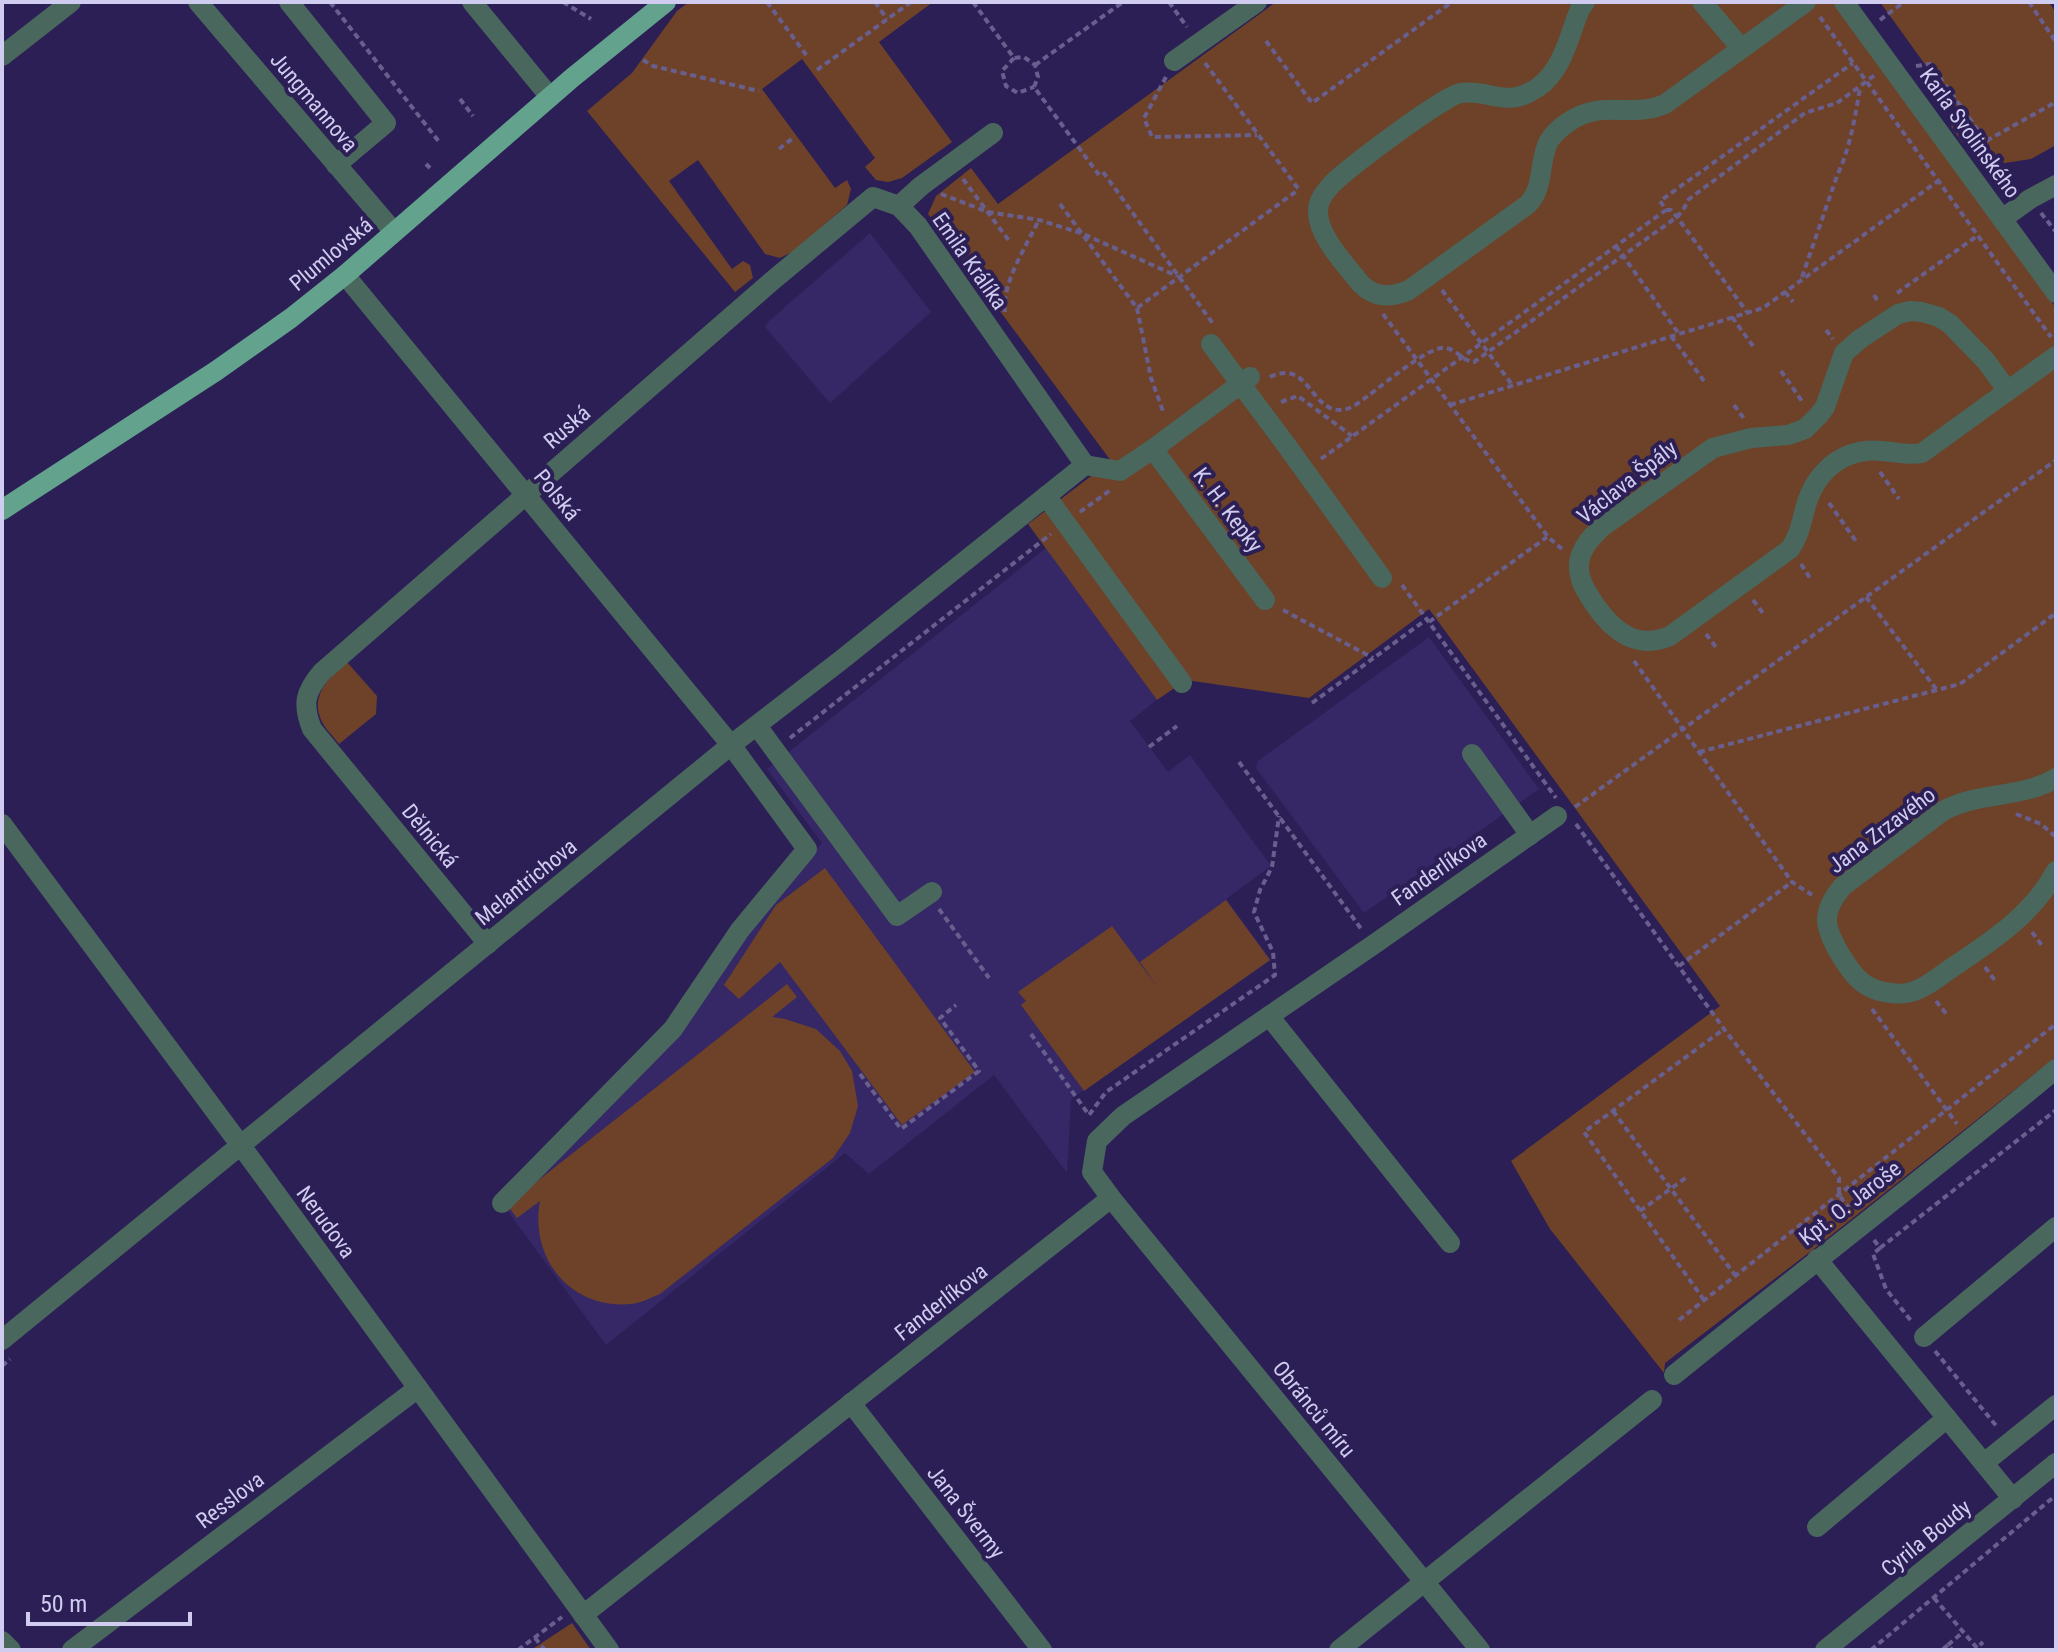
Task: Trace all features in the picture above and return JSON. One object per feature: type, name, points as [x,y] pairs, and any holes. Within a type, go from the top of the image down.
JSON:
[{"type":"main road","name":"Plumlovská","points":[[2,510],[252,347],[345,275],[550,97],[666,2]]},
{"type":"street","name":"Jungmannova","points":[[198,2],[394,232]]},
{"type":"street","points":[[289,2],[386,123],[336,165]]},
{"type":"street","points":[[472,2],[550,97]]},
{"type":"street","points":[[1174,61],[1257,2]]},
{"type":"street","points":[[1585,2],[1556,69],[1543,84],[1516,98],[1465,92],[1447,98],[1326,190],[1319,202],[1321,228],[1363,287],[1379,295],[1393,296],[1409,290],[1532,200],[1548,144],[1563,126],[1591,110],[1660,107],[1741,48],[1811,6]]},
{"type":"street","points":[[1702,2],[1741,48]]},
{"type":"street","name":"Karla Svolinského","points":[[1844,2],[2056,293]]},
{"type":"street","points":[[2,56],[62,4]]},
{"type":"street","points":[[899,206],[993,133]]},
{"type":"street","points":[[2030,199],[2056,172]]},
{"type":"street","points":[[2002,219],[2056,185]]},
{"type":"street","name":"Emila Králíka","points":[[745,305],[873,197],[899,206],[918,226],[1085,465]]},
{"type":"street","name":"Polská","points":[[345,275],[731,745],[807,849],[740,930],[673,1029],[502,1203]]},
{"type":"street","name":"Ruská","points":[[349,649],[745,305]]},
{"type":"street","name":"Václava Špály","points":[[1579,562],[1584,547],[1596,532],[1706,452],[1751,438],[1793,434],[1808,426],[1825,407],[1844,353],[1898,314],[1922,312],[1950,324],[1986,361],[2007,390]]},
{"type":"street","points":[[1213,335],[1250,382],[1382,578]]},
{"type":"street","points":[[1579,562],[1581,581],[1588,596],[1621,633],[1653,641],[1670,636],[1790,549],[1815,484],[1835,462],[1865,451],[1922,453],[2056,356]]},
{"type":"street","points":[[1085,465],[1120,471],[1250,382]]},
{"type":"street","name":"K. H. Kepky","points":[[1153,449],[1265,600]]},
{"type":"street","name":"Melantrichova","points":[[2,1340],[731,745],[1085,465]]},
{"type":"street","points":[[1046,496],[1182,683]]},
{"type":"street","name":"Dělnická","points":[[349,649],[311,685],[306,714],[312,729],[488,944]]},
{"type":"street","points":[[757,726],[897,916],[930,893]]},
{"type":"street","points":[[1472,754],[1530,835]]},
{"type":"street","name":"Jana Zrzavého","points":[[1871,988],[1859,980],[1831,937],[1827,919],[1838,891],[1952,806],[1976,798],[2035,789],[2056,778]]},
{"type":"street","name":"Fanderlíkova","points":[[580,1611],[1111,1198],[1092,1172],[1097,1141],[1123,1116],[1562,814]]},
{"type":"street","name":"Nerudova","points":[[2,824],[609,1650]]},
{"type":"street","points":[[1871,988],[1901,994],[1925,986],[2014,924],[2056,871]]},
{"type":"street","points":[[1269,1016],[1450,1243]]},
{"type":"street","name":"Kpt. O. Jaroše","points":[[1674,1375],[2056,1069]]},
{"type":"street","name":"Obránců míru","points":[[1111,1198],[1480,1650]]},
{"type":"street","points":[[1924,1337],[2056,1227]]},
{"type":"street","points":[[1817,1259],[2013,1499]]},
{"type":"street","name":"Resslova","points":[[72,1650],[418,1388]]},
{"type":"street","points":[[1339,1650],[1652,1400]]},
{"type":"street","name":"Jana Švermy","points":[[851,1403],[1042,1650]]},
{"type":"street","points":[[1984,1463],[2056,1405]]},
{"type":"street","points":[[1817,1527],[1947,1418]]},
{"type":"street","name":"Cyrila Boudy","points":[[1825,1650],[2056,1463]]},
{"type":"street","points":[[2,1641],[11,1650]]},
{"type":"path","points":[[330,2],[440,143]]},
{"type":"path","points":[[563,2],[591,19]]},
{"type":"path","points":[[767,2],[807,56]]},
{"type":"path","points":[[875,2],[887,19]]},
{"type":"path","points":[[817,70],[910,2]]},
{"type":"path","points":[[973,2],[1014,58]]},
{"type":"path","points":[[1035,65],[1123,2]]},
{"type":"path","points":[[1266,41],[1312,103],[1452,2]]},
{"type":"path","points":[[1889,2],[1894,9]]},
{"type":"path","points":[[1866,31],[1904,2]]},
{"type":"path","points":[[2029,2],[2056,42]]},
{"type":"path","points":[[1811,6],[2056,344]]},
{"type":"path","points":[[1024,57],[1035,65],[1038,77],[1034,87],[1018,93],[1006,86],[1002,71],[1014,58],[1024,57]]},
{"type":"path","points":[[643,60],[653,66],[759,91]]},
{"type":"path","points":[[1174,61],[1144,118],[1152,137],[1258,135]]},
{"type":"path","points":[[1666,210],[1660,201],[1853,63]]},
{"type":"path","points":[[1250,382],[1288,373],[1301,379],[1324,403],[1340,410],[1353,406],[1438,348],[1452,348],[1469,362],[1474,362],[1677,217],[1689,199],[1805,113],[1837,103],[1890,64]]},
{"type":"path","points":[[1914,66],[1930,64],[1986,141],[2056,102]]},
{"type":"path","points":[[1802,280],[1852,133],[1861,86]]},
{"type":"path","points":[[1034,87],[1180,277],[1213,335]]},
{"type":"path","points":[[1222,87],[1298,190],[1319,202]]},
{"type":"path","points":[[460,99],[473,116]]},
{"type":"path","points":[[779,149],[793,138]]},
{"type":"path","points":[[951,163],[1010,242]]},
{"type":"path","points":[[1450,405],[1763,308],[1938,181]]},
{"type":"path","points":[[921,186],[988,212],[1039,220],[1081,233],[1180,277]]},
{"type":"path","points":[[1137,308],[1298,190]]},
{"type":"path","points":[[1060,204],[1137,308],[1151,378],[1172,435]]},
{"type":"path","points":[[1314,464],[1666,210],[1671,210],[1677,217],[1747,312]]},
{"type":"path","points":[[1006,318],[1004,306],[1010,280],[1039,220]]},
{"type":"path","points":[[1893,296],[1977,236]]},
{"type":"path","points":[[1616,246],[1679,334]]},
{"type":"path","points":[[1431,276],[1513,386]]},
{"type":"path","points":[[1363,287],[1548,537],[1579,562]]},
{"type":"path","points":[[1785,292],[1793,302]]},
{"type":"path","points":[[1732,317],[1753,346]]},
{"type":"path","points":[[1671,336],[1704,381]]},
{"type":"path","points":[[1781,371],[1806,407]]},
{"type":"path","points":[[1273,406],[1298,396],[1352,436]]},
{"type":"path","points":[[1865,451],[1899,499]]},
{"type":"path","points":[[1562,814],[2056,460]]},
{"type":"path","points":[[1815,484],[1858,544]]},
{"type":"path","points":[[779,746],[1114,488]]},
{"type":"path","points":[[1429,622],[1548,537]]},
{"type":"path","points":[[1866,597],[1936,689]]},
{"type":"path","points":[[1265,600],[1373,658]]},
{"type":"path","points":[[1699,752],[1960,684],[2056,613]]},
{"type":"path","points":[[1312,703],[1427,619],[1562,814],[1839,1178],[1839,1195],[1880,1248]]},
{"type":"path","points":[[1621,633],[1631,657],[1792,882],[1830,907]]},
{"type":"path","points":[[1149,747],[1177,726]]},
{"type":"path","points":[[1239,762],[1373,945]]},
{"type":"path","points":[[2014,812],[2041,824],[2056,837]]},
{"type":"path","points":[[1031,1034],[1089,1115],[1106,1092],[1275,975],[1273,952],[1254,912],[1260,890],[1272,867],[1279,816]]},
{"type":"path","points":[[1679,966],[1792,882]]},
{"type":"path","points":[[930,893],[989,978]]},
{"type":"path","points":[[1871,988],[1870,1007],[1970,1140]]},
{"type":"path","points":[[860,1074],[901,1129],[979,1071],[940,1018],[956,1005]]},
{"type":"path","points":[[1679,1320],[2056,1024]]},
{"type":"path","points":[[1704,1300],[1584,1132],[1724,1029]]},
{"type":"path","points":[[2009,1443],[1886,1289],[1873,1254],[2056,1110]]},
{"type":"path","points":[[1613,1111],[1735,1275]]},
{"type":"path","points":[[1640,1211],[1687,1177]]},
{"type":"path","points":[[1871,1650],[2056,1495]]},
{"type":"path","points":[[1934,1598],[1976,1649],[1983,1642]]},
{"type":"path","points":[[518,1650],[580,1611]]},
{"type":"path","points":[[1947,1648],[1963,1632]]},
{"type":"path","points":[[535,1638],[545,1650]]},
{"type":"shaded area","points":[[689,2],[933,2],[879,42],[952,142],[902,178],[888,182],[876,180],[865,167],[875,158],[802,59],[762,89],[835,188],[847,180],[851,189],[847,205],[794,251],[780,258],[765,254],[698,160],[669,181],[732,269],[743,261],[750,265],[753,278],[735,292],[587,111],[632,73],[677,11]]},
{"type":"shaded area","points":[[1276,2],[1834,2],[2056,308],[2056,1057],[1665,1363],[1664,1373],[1550,1229],[1511,1161],[1720,1006],[1429,609],[1309,698],[1186,680],[1157,700],[1028,524],[1111,461],[928,214],[936,196],[971,168],[998,204]]},
{"type":"shaded area","points":[[1880,2],[2049,2],[2056,13],[2056,145],[2031,159],[2005,163],[1975,152],[1961,141],[1951,126],[1963,117]]},
{"type":"shaded area","points":[[870,233],[931,312],[830,403],[765,327]]},
{"type":"shaded area","points":[[1046,548],[1157,700],[1130,721],[1168,772],[1190,755],[1271,866],[1226,899],[1271,960],[1071,1099],[1067,1173],[994,1075],[869,1174],[845,1153],[606,1345],[504,1206],[681,1031],[757,918],[822,843],[767,769]]},
{"type":"shaded area","points":[[1429,637],[1539,789],[1364,913],[1256,768],[1258,761]]},
{"type":"shaded area","points":[[346,661],[377,696],[376,714],[339,744],[321,721],[318,700],[329,679]]},
{"type":"shaded area","points":[[825,868],[975,1072],[902,1125],[780,962],[739,999],[724,985],[776,905]]},
{"type":"shaded area","points":[[1226,900],[1270,960],[1084,1091],[1021,1005],[1026,1001],[1018,992],[1112,926],[1158,988],[1140,962]]},
{"type":"shaded area","points":[[787,984],[797,997],[772,1017],[816,1029],[840,1051],[852,1071],[858,1106],[850,1133],[833,1158],[660,1294],[635,1303],[609,1304],[573,1289],[548,1260],[541,1242],[538,1222],[540,1201],[517,1218],[507,1205]]},
{"type":"shaded area","points":[[572,1623],[591,1650],[531,1650]]}]
